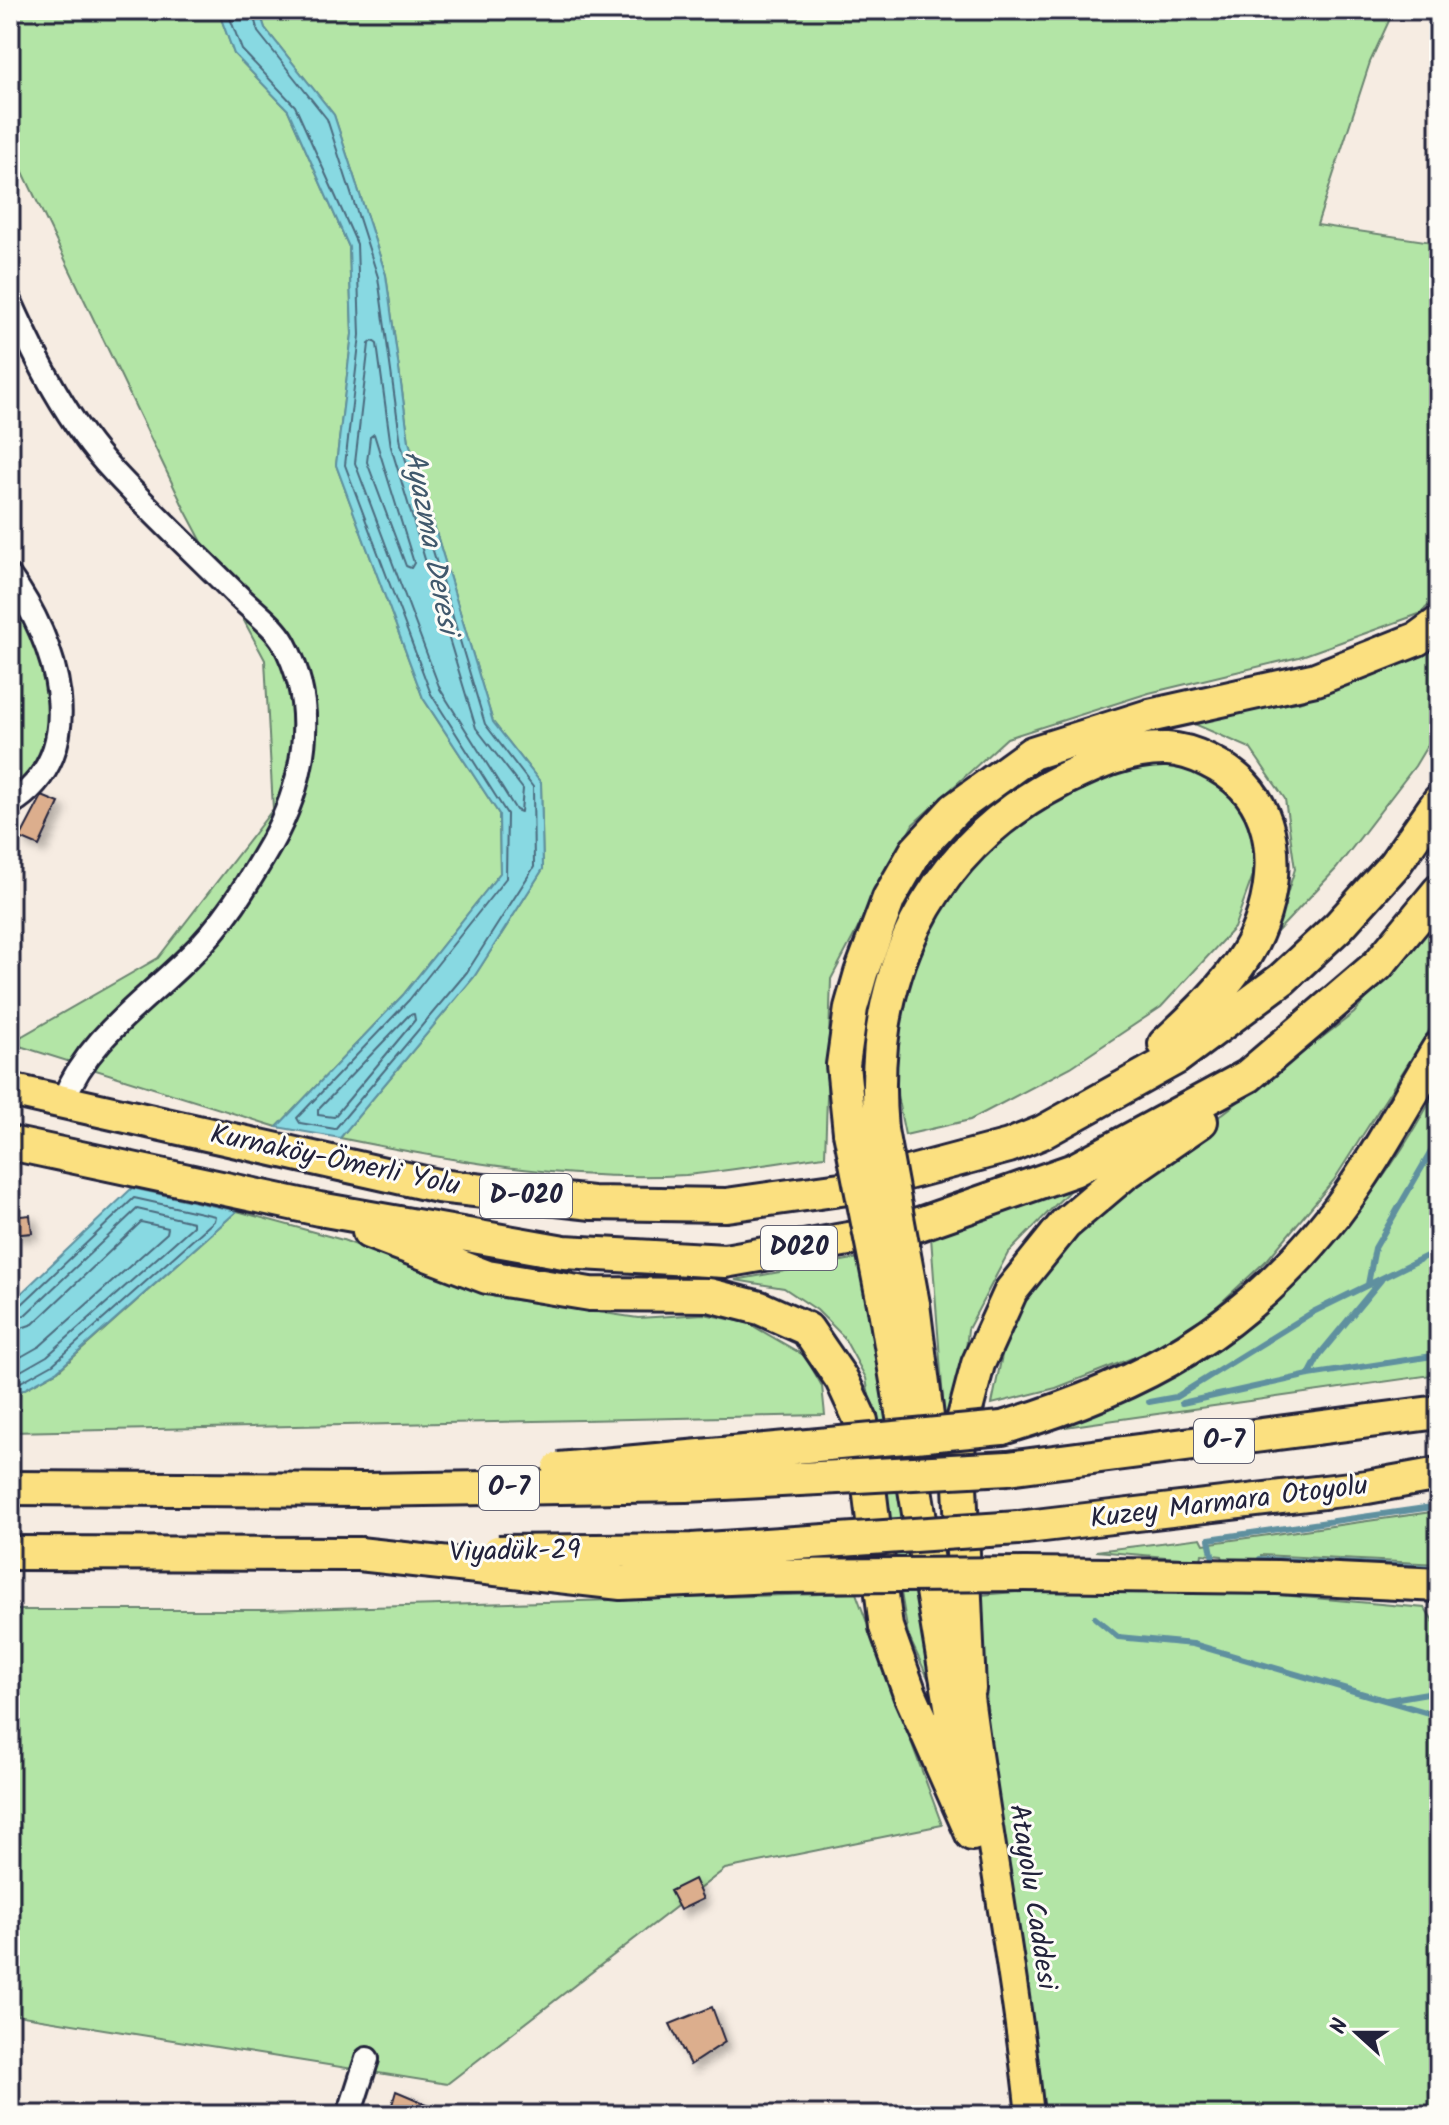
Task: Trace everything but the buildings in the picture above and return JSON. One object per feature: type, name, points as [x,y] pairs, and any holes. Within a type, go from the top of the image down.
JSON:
[{"type":"highway","points":[[969,1689],[957,1641],[865,1131],[843,1065],[851,1008],[889,898],[916,851],[955,809],[1032,753],[1149,716],[1316,679],[1417,639],[1439,623]]},
{"type":"highway","points":[[865,1131],[877,1087],[885,1002],[912,927],[952,866],[1026,799],[1095,764],[1137,750],[1171,749],[1204,759],[1235,777],[1253,796],[1267,821],[1271,850],[1270,881],[1262,919],[1246,954],[1204,1007],[1158,1050],[1043,1132]]},
{"type":"highway","name":"Kurnaköy-Ömerli Yolu","points":[[10,1090],[438,1186],[592,1203],[726,1205],[855,1187],[1009,1146],[1043,1132],[1176,1058],[1282,979],[1339,926],[1394,865],[1439,801]]},
{"type":"highway","name":"Kurnaköy-Ömerli Yolu","points":[[10,1143],[319,1209],[564,1252],[725,1261],[905,1229],[1074,1170],[1248,1076],[1378,965],[1439,891]]},
{"type":"highway","points":[[363,1490],[703,1453],[1002,1428],[1074,1406],[1144,1376],[1189,1350],[1233,1318],[1335,1213],[1439,1048]]},
{"type":"highway","points":[[969,1689],[958,1440],[978,1364],[989,1339],[1011,1291],[1065,1224],[1124,1174],[1200,1123],[1248,1076]]},
{"type":"highway","points":[[319,1209],[487,1277],[590,1294],[709,1295],[760,1308],[807,1329],[842,1380],[861,1421],[886,1627],[910,1694],[972,1834]]},
{"type":"highway","points":[[899,1306],[972,1834]]},
{"type":"highway","name":"O-7","points":[[10,1488],[363,1490],[686,1485],[1008,1468],[1439,1412]]},
{"type":"highway","name":"Kuzey Marmara Otoyolu","points":[[1018,1528],[1367,1487],[1439,1474]]},
{"type":"highway","name":"Viyadük-29","points":[[10,1553],[359,1554],[692,1550],[1018,1528]]},
{"type":"highway","points":[[359,1554],[621,1583],[775,1576],[1025,1574],[1277,1577],[1439,1585]]},
{"type":"main road","name":"Atayolu Caddesi","points":[[969,1689],[987,1827],[1018,2006],[1030,2115]]},
{"type":"main road","name":"Atayolu Caddesi","points":[[972,1834],[1007,2038],[1014,2115]]},
{"type":"street","points":[[10,301],[32,351],[79,428],[111,470],[282,640],[303,701],[305,740],[298,785],[277,833],[250,880],[192,955],[84,1057],[63,1101]]},
{"type":"street","points":[[10,804],[33,786],[45,770],[60,728],[61,706],[51,654],[14,589]]},
{"type":"street","points":[[349,2115],[367,2059]]},
{"type":"green space","points":[[10,10],[218,10],[234,54],[288,110],[349,247],[352,334],[336,465],[423,698],[499,814],[500,873],[403,995],[277,1127],[10,1043],[158,958],[273,809],[265,660],[185,510],[12,149]]},
{"type":"green space","points":[[259,10],[1394,10],[1370,62],[1317,225],[1439,243],[1439,596],[1419,614],[1299,657],[1149,693],[1007,738],[913,824],[831,979],[825,1156],[686,1175],[599,1175],[468,1162],[340,1138],[474,977],[543,869],[541,783],[493,722],[409,442],[386,275],[334,115],[265,28]]},
{"type":"green space","points":[[10,610],[16,613],[41,649],[52,709],[49,750],[26,782],[10,791]]},
{"type":"green space","points":[[1439,637],[1439,726],[1415,766],[1336,869],[1274,935],[1295,869],[1285,799],[1250,748],[1183,719],[1299,702],[1410,659]]},
{"type":"green space","points":[[1150,763],[1206,774],[1245,805],[1257,864],[1234,928],[1161,1007],[1071,1067],[970,1120],[905,1135],[891,1066],[922,915],[997,830],[1069,786]]},
{"type":"green space","points":[[1439,912],[1439,1015],[1334,1180],[1268,1259],[1211,1312],[1150,1351],[1056,1388],[992,1404],[1008,1326],[1059,1253],[1114,1197],[1354,1013]]},
{"type":"green space","points":[[1439,1085],[1439,1374],[1058,1428],[1166,1381],[1221,1345],[1259,1315],[1329,1246],[1360,1208],[1389,1168]]},
{"type":"green space","points":[[1083,1177],[1008,1253],[968,1329],[951,1509],[931,1237]]},
{"type":"green space","points":[[237,1211],[343,1240],[495,1297],[638,1318],[704,1314],[748,1323],[805,1356],[822,1386],[825,1415],[10,1432],[10,1397],[58,1371]]},
{"type":"green space","points":[[859,1258],[941,1706],[908,1635],[866,1378],[843,1336],[817,1310],[784,1288],[735,1280]]},
{"type":"green space","points":[[1439,1511],[1439,1564],[1261,1555],[1260,1562],[1224,1561],[1222,1556],[1202,1554],[1201,1560],[1096,1551],[1201,1538],[1204,1544]]},
{"type":"green space","points":[[1074,1587],[1215,1589],[1425,1608],[1439,1630],[1439,2115],[1045,2115],[991,1767],[980,1595]]},
{"type":"green space","points":[[856,1593],[942,1825],[725,1869],[447,2084],[10,2014],[10,1610],[264,1610]]},
{"type":"water","name":"Ayazma Deresi","points":[[218,10],[259,10],[265,28],[334,115],[386,275],[409,442],[493,722],[541,783],[543,869],[474,977],[340,1138],[277,1127],[403,995],[500,873],[499,814],[423,698],[336,465],[352,334],[349,247],[288,110],[234,54]]},
{"type":"water","points":[[132,1188],[237,1211],[57,1371],[10,1397],[10,1304]]},
{"type":"waterway","points":[[1368,1284],[1375,1248],[1439,1138]]},
{"type":"waterway","points":[[1149,1402],[1176,1397],[1313,1312],[1439,1250]]},
{"type":"waterway","points":[[1309,1375],[1320,1354],[1381,1280]]},
{"type":"waterway","points":[[1182,1403],[1309,1375],[1439,1355]]},
{"type":"waterway","points":[[1213,1559],[1209,1539],[1439,1506]]},
{"type":"waterway","points":[[1260,1559],[1439,1568]]},
{"type":"waterway","points":[[1095,1618],[1118,1637],[1193,1644],[1439,1716]]},
{"type":"waterway","points":[[1387,1700],[1439,1691]]}]
